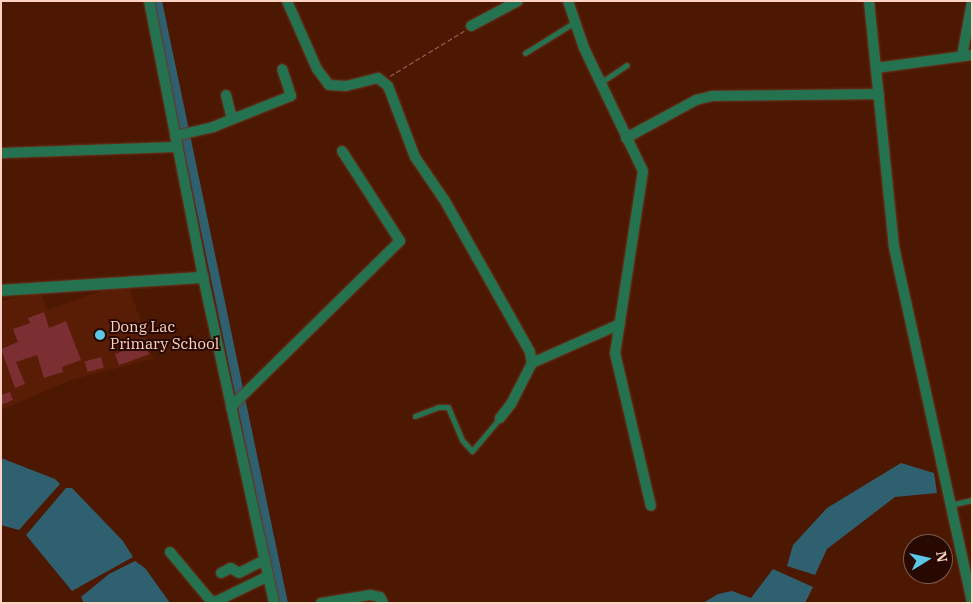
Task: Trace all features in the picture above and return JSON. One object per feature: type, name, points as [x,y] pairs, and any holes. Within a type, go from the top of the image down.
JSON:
[{"type":"street","points":[[149,1],[203,278],[274,603]]},
{"type":"street","points":[[287,1],[317,69],[329,85],[336,87],[373,78],[383,80],[394,96],[415,157],[445,201],[530,352],[532,363],[511,404],[500,418]]},
{"type":"street","points":[[471,26],[518,1]]},
{"type":"street","points":[[568,1],[600,83],[643,170],[615,353],[651,506]]},
{"type":"street","points":[[870,1],[894,248],[972,602]]},
{"type":"street","points":[[876,68],[967,55],[972,2]]},
{"type":"street","points":[[175,136],[232,119],[291,96],[282,69]]},
{"type":"street","points":[[626,138],[696,100],[712,96],[879,94]]},
{"type":"street","points":[[226,95],[232,119]]},
{"type":"street","points":[[1,153],[177,147]]},
{"type":"street","points":[[231,407],[400,241],[342,151]]},
{"type":"street","points":[[1,290],[203,278]]},
{"type":"street","points":[[532,363],[620,324]]},
{"type":"street","points":[[170,552],[211,601],[217,601],[268,576]]},
{"type":"street","points":[[221,573],[231,568],[238,573],[265,560]]},
{"type":"street","points":[[322,603],[370,595],[380,597],[383,603]]},
{"type":"lane","points":[[525,53],[575,22]]},
{"type":"lane","points":[[600,83],[627,65]]},
{"type":"lane","points":[[414,416],[438,407],[448,407],[465,445],[472,451],[500,418]]},
{"type":"lane","points":[[950,506],[972,500]]},
{"type":"path","points":[[383,80],[471,26]]},
{"type":"shaded area","points":[[129,287],[153,359],[71,380],[1,410],[1,301],[40,291],[47,310],[101,291]]},
{"type":"water","points":[[1,458],[55,479],[60,484],[19,530],[1,525]]},
{"type":"water","points":[[901,463],[934,473],[937,493],[895,497],[827,549],[815,575],[787,566],[793,545],[827,508]]},
{"type":"water","points":[[66,488],[72,488],[123,541],[133,557],[72,591],[26,535]]},
{"type":"water","points":[[135,561],[145,568],[170,603],[84,603],[81,597],[109,574]]},
{"type":"water","points":[[773,569],[813,587],[805,603],[703,603],[718,594],[732,591],[751,598]]},
{"type":"building","points":[[44,312],[49,328],[66,321],[81,360],[62,367],[63,372],[44,378],[37,355],[16,362],[25,384],[15,388],[1,349],[18,342],[13,329],[30,323],[28,318]]},
{"type":"building","points":[[145,343],[149,354],[119,365],[115,354]]},
{"type":"building","points":[[101,357],[104,368],[87,372],[85,361]]},
{"type":"building","points":[[10,392],[13,400],[1,405],[1,395]]},
{"type":"waterway","points":[[157,1],[283,603]]},
{"type":"place","name":"Dong Lac Primary School","points":[[100,335]]}]
